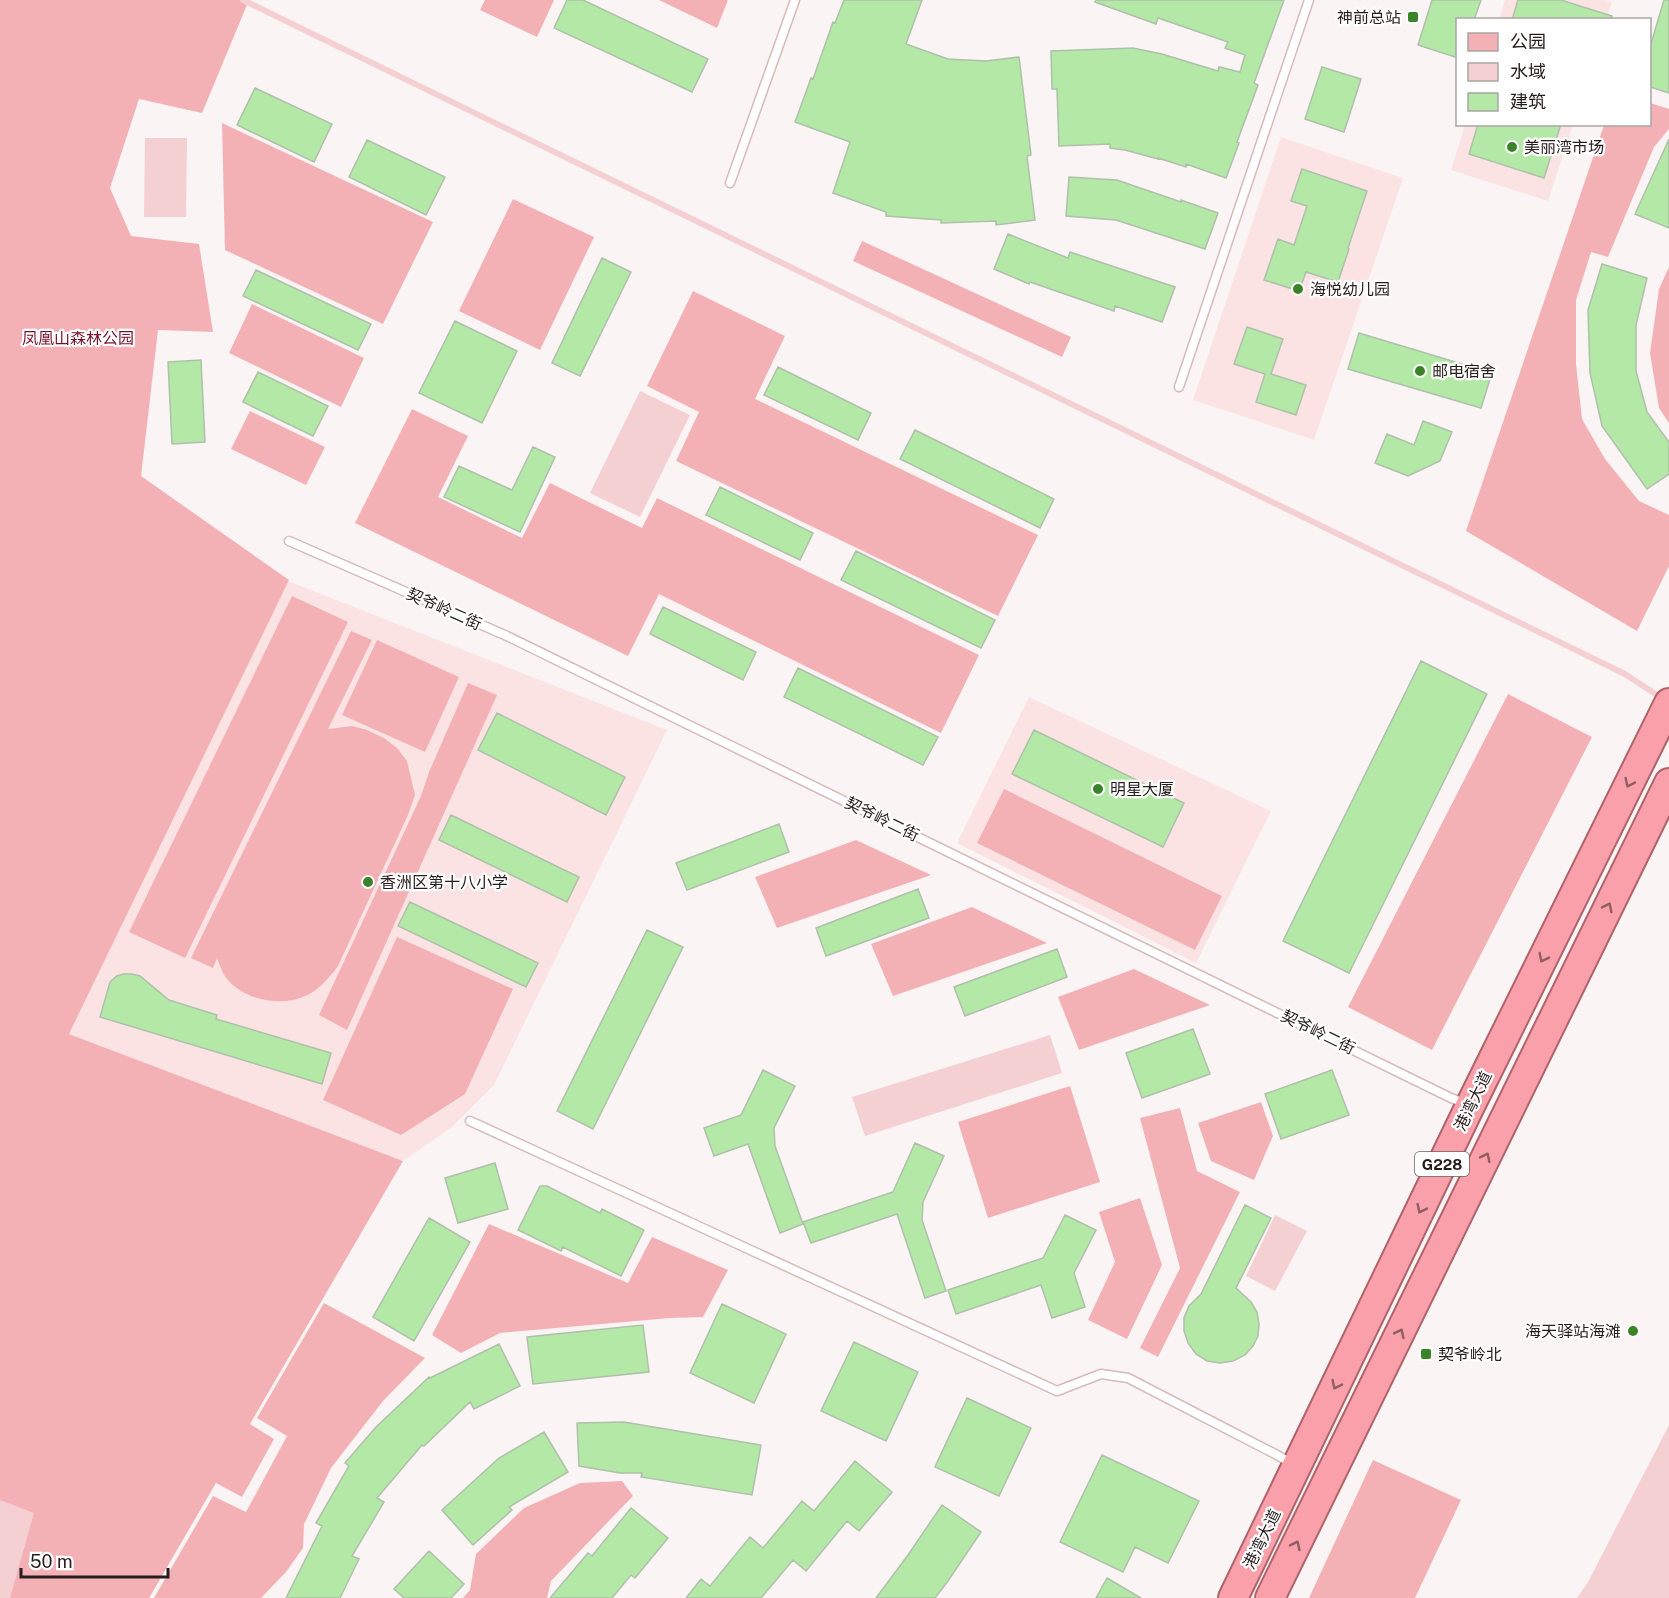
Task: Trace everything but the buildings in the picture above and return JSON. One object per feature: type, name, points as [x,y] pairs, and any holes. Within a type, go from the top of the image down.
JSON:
[{"type":"highway","name":"港湾大道","points":[[1233,1598],[1470,1106],[1669,703]]},
{"type":"highway","name":"港湾大道","points":[[1270,1598],[1669,783]]},
{"type":"lane","points":[[730,183],[795,0]]},
{"type":"lane","points":[[1179,387],[1309,0]]},
{"type":"lane","name":"契爷岭二街","points":[[289,541],[507,636],[1470,1106]]},
{"type":"lane","points":[[470,1121],[1056,1391],[1101,1374],[1128,1378],[1296,1467]]},
{"type":"shaded area","points":[[1505,0],[1605,0],[1612,2],[1606,18],[1500,18]]},
{"type":"shaded area","name":"美丽湾市场","points":[[1465,126],[1573,126],[1548,201],[1451,170]]},
{"type":"shaded area","name":"海悦幼儿园","points":[[1281,137],[1403,178],[1314,440],[1193,400]]},
{"type":"shaded area","name":"香洲区第十八小学","points":[[288,581],[667,730],[494,1085],[452,1127],[403,1161],[69,1034]]},
{"type":"shaded area","points":[[1029,697],[1271,811],[1196,963],[957,843]]},
{"type":"green space","name":"凤凰山森林公园","points":[[0,0],[249,0],[202,113],[139,99],[110,188],[131,236],[199,244],[213,332],[158,330],[141,476],[289,580],[69,1034],[403,1161],[250,1424],[274,1439],[242,1497],[216,1483],[149,1598],[0,1598]]},
{"type":"green space","points":[[485,0],[554,0],[537,37],[480,10]]},
{"type":"green space","points":[[659,0],[728,0],[717,28]]},
{"type":"green space","points":[[1651,103],[1669,109],[1669,129],[1654,147],[1608,257],[1591,252],[1576,300],[1576,364],[1582,419],[1605,459],[1639,501],[1669,515],[1669,566],[1637,631],[1466,531],[1604,126],[1651,126]]},
{"type":"green space","points":[[222,123],[433,222],[383,324],[225,250]]},
{"type":"green space","points":[[513,199],[594,237],[540,350],[459,311]]},
{"type":"green space","points":[[862,241],[1071,337],[1062,357],[853,261]]},
{"type":"green space","points":[[1669,267],[1669,423],[1659,408],[1650,353],[1659,289]]},
{"type":"green space","points":[[693,291],[785,336],[755,399],[1038,535],[998,616],[676,461],[699,412],[647,386]]},
{"type":"green space","points":[[252,304],[364,358],[341,407],[229,353]]},
{"type":"green space","points":[[412,409],[468,436],[438,497],[522,538],[550,483],[642,528],[657,498],[979,655],[941,733],[659,594],[628,656],[355,523]]},
{"type":"green space","points":[[250,411],[325,447],[306,485],[231,449]]},
{"type":"green space","points":[[292,596],[348,622],[185,958],[129,932]]},
{"type":"green space","points":[[351,631],[372,640],[328,729],[352,726],[384,738],[397,748],[407,761],[415,795],[408,815],[338,966],[322,985],[306,996],[281,1001],[261,999],[242,992],[234,986],[227,979],[217,958],[213,968],[191,958]]},
{"type":"green space","points":[[377,640],[459,677],[425,752],[342,715]]},
{"type":"green space","points":[[468,683],[497,695],[347,1030],[319,1015],[421,796],[429,772]]},
{"type":"green space","points":[[1508,694],[1592,737],[1432,1050],[1348,1007]]},
{"type":"green space","points":[[1004,789],[1222,896],[1195,950],[977,843]]},
{"type":"green space","points":[[856,840],[931,875],[777,928],[755,877]]},
{"type":"green space","points":[[972,907],[1047,943],[893,996],[871,944]]},
{"type":"green space","points":[[397,937],[513,989],[465,1094],[401,1135],[323,1100]]},
{"type":"green space","points":[[1134,969],[1210,1005],[1079,1050],[1058,997]]},
{"type":"green space","points":[[1070,1086],[1100,1182],[988,1218],[958,1122]]},
{"type":"green space","points":[[1261,1102],[1273,1136],[1254,1180],[1211,1161],[1198,1123]]},
{"type":"green space","points":[[1180,1108],[1197,1171],[1240,1192],[1158,1357],[1140,1348],[1180,1268],[1140,1118]]},
{"type":"green space","points":[[1140,1198],[1162,1265],[1127,1339],[1088,1320],[1115,1262],[1099,1212]]},
{"type":"green space","points":[[489,1224],[628,1283],[652,1237],[728,1270],[703,1317],[500,1333],[461,1353],[432,1335]]},
{"type":"green space","points":[[324,1303],[425,1358],[383,1401],[331,1468],[304,1524],[303,1548],[286,1572],[261,1598],[154,1598],[213,1496],[246,1512],[287,1436],[257,1418]]},
{"type":"green space","points":[[1373,1460],[1461,1500],[1415,1598],[1309,1598]]},
{"type":"green space","points":[[622,1481],[633,1496],[551,1581],[547,1598],[463,1598],[470,1590],[476,1554],[524,1508],[580,1483]]},
{"type":"water","points":[[145,138],[187,138],[186,217],[144,217]]},
{"type":"water","points":[[640,391],[690,415],[640,517],[590,493]]},
{"type":"water","points":[[1050,1035],[1062,1073],[865,1136],[852,1097]]},
{"type":"water","points":[[1275,1215],[1307,1231],[1275,1291],[1246,1276]]},
{"type":"water","points":[[1669,1425],[1669,1598],[1577,1598],[1588,1582]]},
{"type":"water","points":[[0,1500],[34,1513],[10,1598],[0,1598]]},
{"type":"waterway","points":[[243,0],[1625,674],[1663,699]]},
{"type":"place","name":"神前总站","points":[[1413,17]]},
{"type":"place","name":"美丽湾市场","points":[[1512,147]]},
{"type":"place","name":"海悦幼儿园","points":[[1298,289]]},
{"type":"place","name":"邮电宿舍","points":[[1420,371]]},
{"type":"place","name":"明星大厦","points":[[1098,789]]},
{"type":"place","name":"香洲区第十八小学","points":[[368,882]]},
{"type":"place","name":"海天驿站海滩","points":[[1633,1331]]},
{"type":"place","name":"契爷岭北","points":[[1426,1354]]}]
